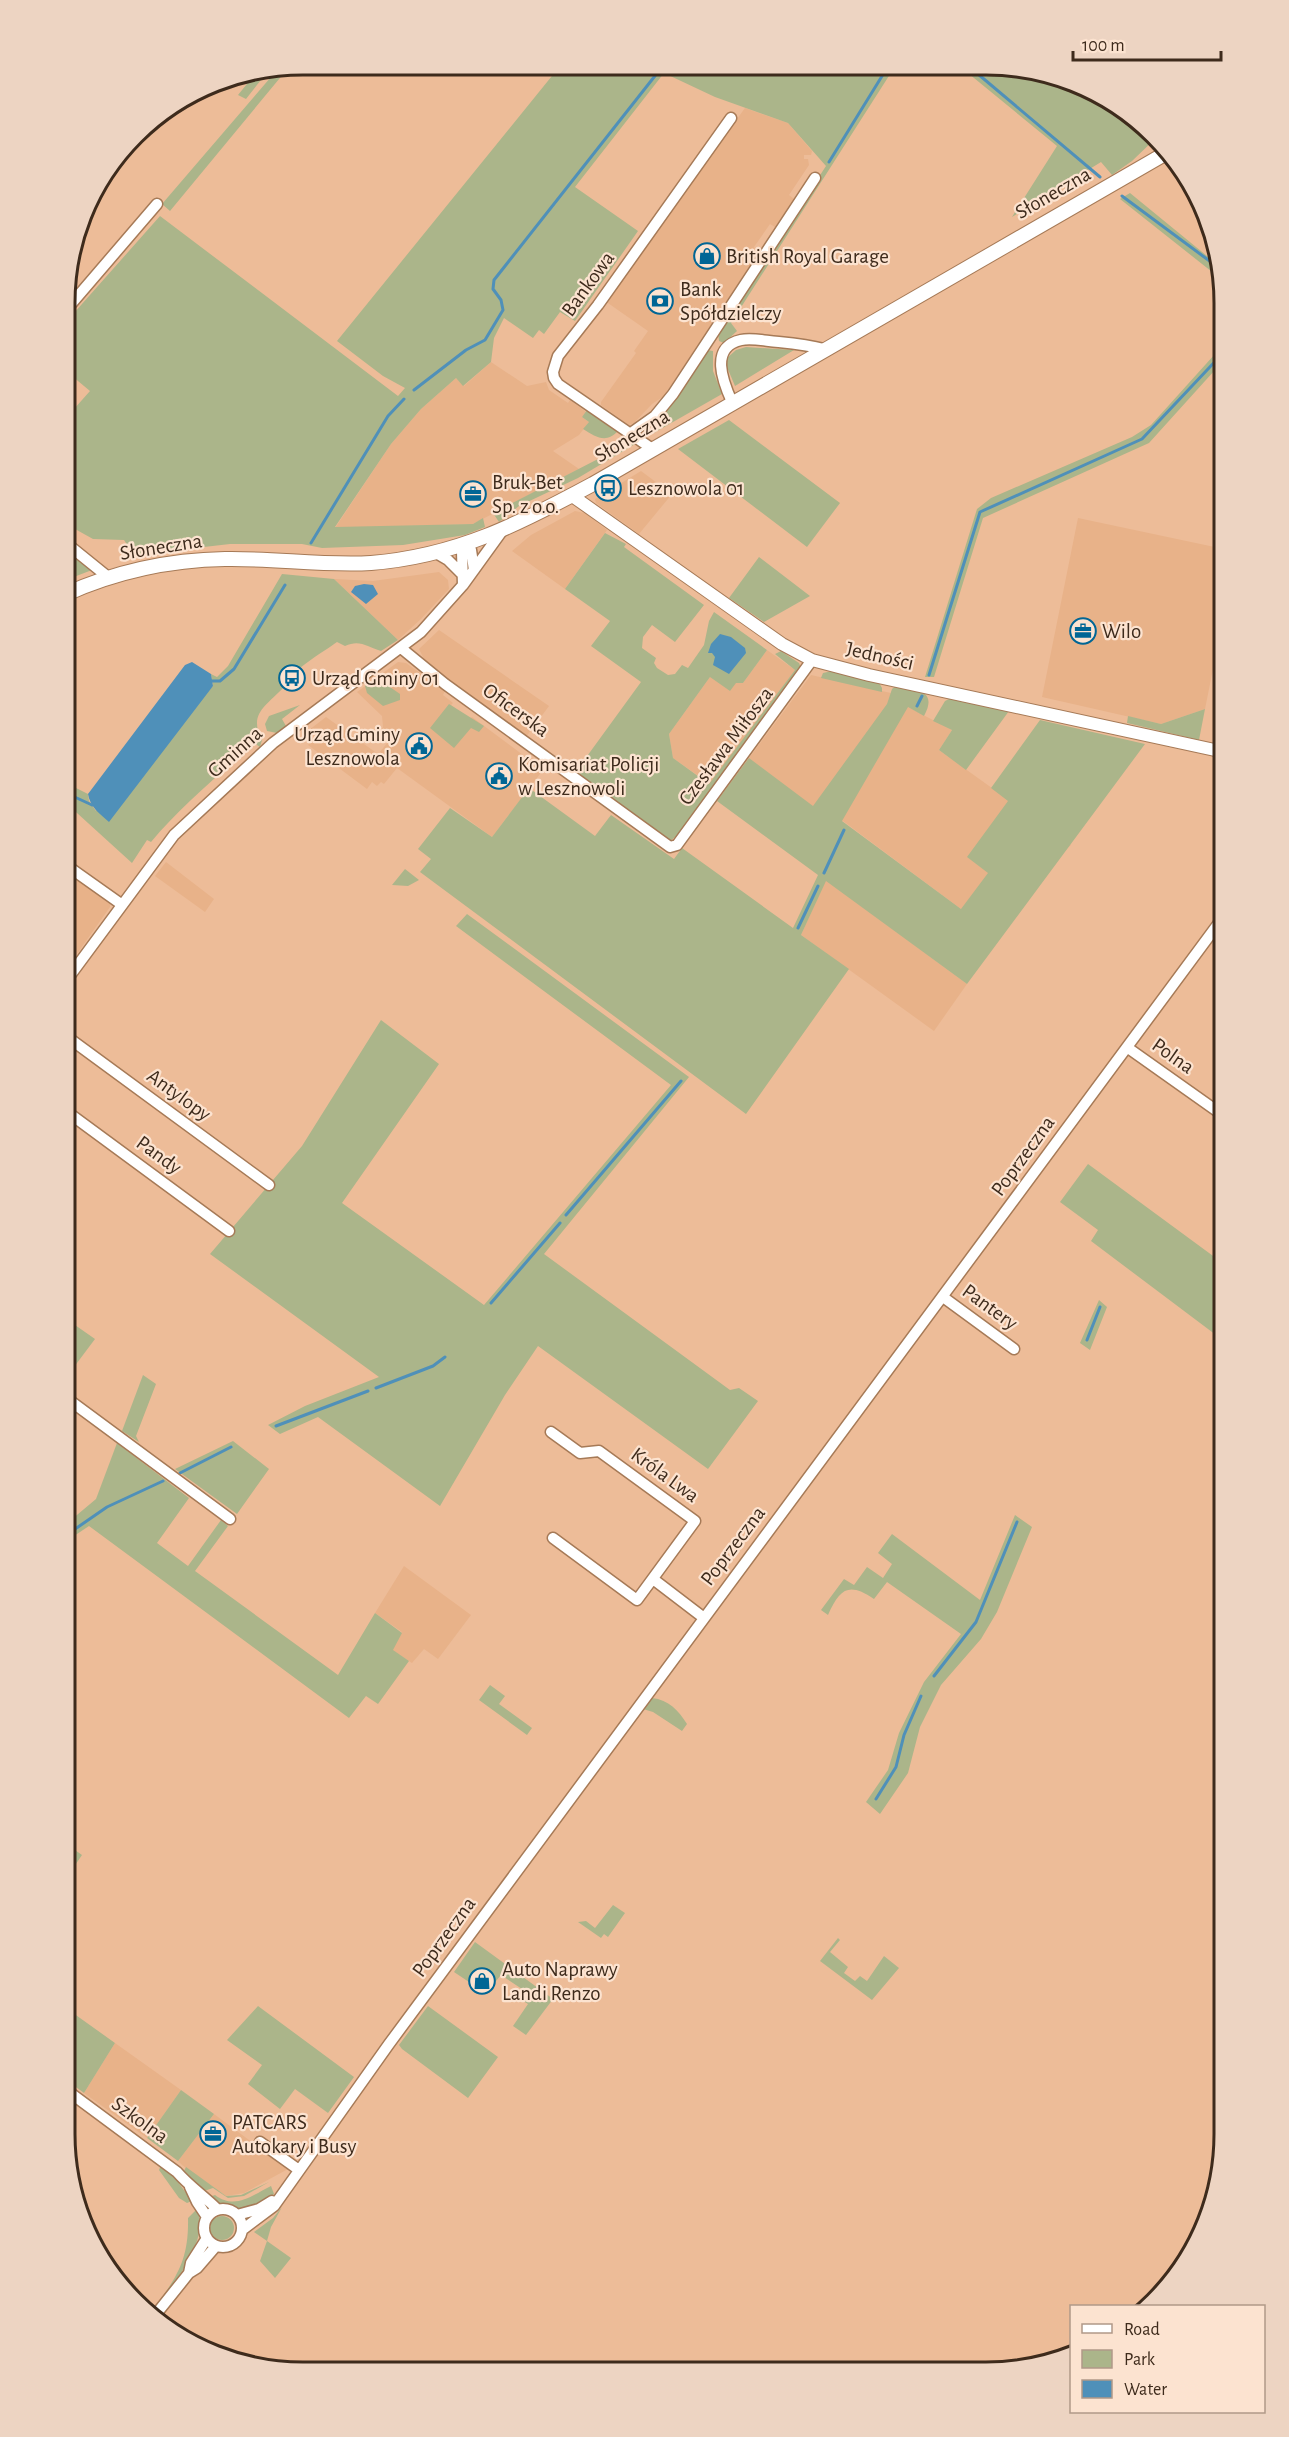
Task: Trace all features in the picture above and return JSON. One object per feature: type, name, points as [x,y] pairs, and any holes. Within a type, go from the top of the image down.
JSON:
[{"type":"main road","name":"Słoneczna","points":[[75,590],[142,567],[186,561],[227,559],[363,563],[436,553],[502,531],[571,495],[1160,156]]},
{"type":"street","name":"Bankowa","points":[[651,448],[558,384],[554,378],[554,372],[558,356],[731,118]]},
{"type":"street","points":[[631,433],[655,416],[673,394],[815,178]]},
{"type":"street","points":[[75,300],[157,204]]},
{"type":"street","points":[[732,402],[722,379],[720,364],[724,351],[733,343],[746,339],[803,344],[824,349]]},
{"type":"street","points":[[708,341],[724,351]]},
{"type":"street","name":"Jedności","points":[[571,495],[782,644],[812,660],[1214,750]]},
{"type":"street","name":"Gminna","points":[[75,968],[174,835],[273,743],[421,632],[463,580],[474,571],[502,531]]},
{"type":"street","points":[[467,544],[471,550],[474,571]]},
{"type":"street","name":"Gminna","points":[[463,580],[462,552],[467,544]]},
{"type":"street","points":[[75,550],[108,577]]},
{"type":"street","points":[[436,553],[448,560],[463,580]]},
{"type":"street","name":"Oficerska","points":[[401,648],[446,684],[666,846]]},
{"type":"street","name":"Czesława Miłosza","points":[[666,846],[677,845],[812,660]]},
{"type":"street","points":[[75,871],[121,904]]},
{"type":"street","name":"Poprzeczna","points":[[242,2230],[265,2214],[299,2170],[396,2035],[1214,930]]},
{"type":"street","name":"Antylopy","points":[[75,1043],[268,1185]]},
{"type":"street","name":"Polna","points":[[1128,1048],[1214,1109]]},
{"type":"street","name":"Pandy","points":[[75,1118],[229,1231]]},
{"type":"street","name":"Pantery","points":[[944,1297],[1014,1349]]},
{"type":"street","points":[[75,1404],[230,1519]]},
{"type":"street","name":"Króla Lwa","points":[[551,1432],[580,1453],[599,1451],[695,1521],[637,1600],[553,1538]]},
{"type":"street","points":[[653,1579],[704,1618]]},
{"type":"street","name":"Szkolna","points":[[75,2097],[177,2172],[190,2187],[207,2217]]},
{"type":"street","points":[[260,2142],[299,2170]]},
{"type":"street","name":"Szkolna","points":[[190,2187],[197,2190],[217,2209]]},
{"type":"street","points":[[237,2215],[275,2201]]},
{"type":"street","points":[[217,2209],[226,2209],[237,2215],[242,2230],[239,2238],[231,2246],[216,2246],[207,2238],[204,2228],[207,2217],[217,2209]]},
{"type":"street","points":[[189,2273],[191,2263],[207,2238]]},
{"type":"street","points":[[159,2310],[189,2273],[216,2246]]},
{"type":"shaded area","points":[[745,108],[788,123],[812,151],[811,155],[804,155],[809,165],[789,195],[794,199],[775,227],[770,224],[754,247],[757,255],[664,396],[629,425],[601,405],[601,402],[636,353],[634,351],[648,331],[605,301]]},
{"type":"shaded area","points":[[491,362],[527,386],[546,382],[549,390],[568,403],[570,400],[586,412],[582,417],[589,422],[579,435],[553,451],[579,469],[473,524],[335,528],[391,444],[421,409],[456,378],[464,386]]},
{"type":"shaded area","points":[[641,471],[672,494],[639,534],[596,503],[595,499]]},
{"type":"shaded area","points":[[575,511],[585,513],[607,530],[565,589],[512,551],[531,535]]},
{"type":"shaded area","name":"Wilo","points":[[1078,518],[1214,547],[1214,664],[1205,709],[1161,724],[1042,697]]},
{"type":"shaded area","points":[[439,572],[448,580],[449,589],[398,640],[334,579],[373,581]]},
{"type":"shaded area","points":[[439,630],[549,706],[526,737],[423,662],[425,661],[419,649]]},
{"type":"shaded area","points":[[767,650],[795,670],[710,784],[673,758],[669,734],[710,677],[743,683]]},
{"type":"shaded area","points":[[398,662],[406,663],[445,691],[443,695],[453,703],[451,705],[469,719],[472,717],[543,770],[492,837],[397,768],[384,784],[381,782],[377,786],[372,782],[367,789],[308,745],[315,735],[309,730],[326,717],[378,754],[389,741],[379,732],[383,727],[382,716],[357,692]]},
{"type":"shaded area","points":[[811,675],[913,698],[908,707],[952,730],[939,750],[1071,845],[981,924],[843,821],[726,789]]},
{"type":"shaded area","points":[[166,862],[214,899],[205,912],[155,876]]},
{"type":"shaded area","points":[[75,876],[110,901],[110,907],[75,957]]},
{"type":"shaded area","points":[[826,880],[967,984],[934,1031],[801,935]]},
{"type":"shaded area","points":[[404,1566],[471,1615],[438,1659],[424,1649],[412,1663],[392,1650],[402,1632],[375,1613]]},
{"type":"shaded area","points":[[115,2043],[181,2090],[147,2138],[84,2093]]},
{"type":"shaded area","points":[[214,2114],[288,2169],[244,2193],[226,2196],[182,2165],[178,2161]]},
{"type":"green space","points":[[553,75],[662,75],[575,187],[638,231],[575,321],[560,312],[544,334],[539,330],[533,338],[504,318],[494,338],[491,362],[463,386],[456,378],[421,409],[391,444],[335,527],[473,524],[483,518],[485,527],[465,535],[403,545],[322,548],[302,544],[230,544],[134,555],[124,540],[93,539],[75,529],[75,408],[90,391],[75,378],[75,312],[160,216],[398,396],[405,388],[383,376],[337,341]]},
{"type":"green space","points":[[668,75],[890,75],[731,323],[737,331],[724,343],[719,341],[718,332],[826,166],[788,123],[715,97]]},
{"type":"green space","points":[[970,75],[1001,75],[1031,79],[1073,92],[1113,113],[1149,144],[1132,161],[1112,175],[1101,162],[1012,217],[1057,146]]},
{"type":"green space","points":[[282,76],[170,211],[162,204],[271,77]]},
{"type":"green space","points":[[262,78],[246,99],[238,95],[249,82]]},
{"type":"green space","points":[[1130,193],[1210,258],[1212,272],[1120,199]]},
{"type":"green space","points":[[746,347],[794,350],[735,386],[727,367],[727,358],[736,350]]},
{"type":"green space","points":[[707,350],[713,351],[713,371],[722,394],[652,434]]},
{"type":"green space","points":[[1214,355],[1214,371],[1149,443],[983,518],[934,677],[925,677],[977,509],[991,498],[1132,437],[1151,425]]},
{"type":"green space","points":[[587,410],[618,431],[614,435],[601,438],[583,429],[589,422],[582,417]]},
{"type":"green space","points":[[729,420],[840,503],[807,547],[678,449]]},
{"type":"green space","points":[[631,440],[635,444],[578,478],[519,506],[499,522],[493,513],[606,457]]},
{"type":"green space","points":[[605,533],[626,544],[624,547],[704,605],[675,642],[652,625],[643,637],[642,648],[656,658],[654,663],[657,668],[668,675],[675,674],[682,665],[688,668],[704,645],[709,621],[714,612],[767,650],[743,683],[736,683],[730,691],[710,677],[669,734],[673,758],[709,784],[795,670],[775,654],[781,651],[799,663],[801,668],[679,834],[670,841],[563,765],[565,762],[577,770],[641,682],[591,646],[610,621],[565,589]]},
{"type":"green space","points":[[75,555],[92,570],[75,577]]},
{"type":"green space","points":[[759,557],[810,596],[764,622],[729,598]]},
{"type":"green space","points":[[282,574],[334,579],[398,640],[381,651],[359,643],[345,646],[337,642],[298,670],[285,682],[283,688],[265,706],[258,717],[258,731],[262,740],[260,747],[254,743],[214,779],[151,842],[147,840],[132,863],[75,811],[75,788],[88,794],[89,801],[96,811],[213,686],[211,674],[217,677],[228,666]]},
{"type":"green space","points":[[832,671],[878,681],[882,692],[821,678],[823,673]]},
{"type":"green space","points":[[377,678],[400,694],[400,700],[383,706],[367,693],[365,686]]},
{"type":"green space","points":[[897,685],[923,693],[927,696],[928,707],[924,716],[908,707],[842,821],[961,909],[988,873],[967,857],[1008,801],[991,788],[1040,720],[1145,744],[967,984],[826,881],[801,935],[849,969],[746,1114],[420,872],[431,859],[418,849],[450,808],[492,837],[529,788],[595,836],[611,815],[674,859],[682,848],[793,928],[818,875],[717,801],[749,758],[813,806],[887,704],[892,689]]},
{"type":"green space","points":[[951,698],[1009,711],[966,770],[939,750],[952,730],[933,721],[945,701]]},
{"type":"green space","points":[[449,704],[484,726],[479,732],[471,728],[454,748],[430,728]]},
{"type":"green space","points":[[300,705],[282,719],[286,726],[277,733],[267,731],[265,724],[269,716]]},
{"type":"green space","points":[[1205,709],[1199,740],[1127,723],[1128,716],[1161,724]]},
{"type":"green space","points":[[405,869],[419,880],[408,886],[392,885]]},
{"type":"green space","points":[[467,914],[689,1077],[544,1254],[730,1390],[739,1388],[758,1401],[708,1469],[538,1346],[505,1395],[440,1506],[318,1417],[280,1434],[268,1425],[305,1406],[379,1377],[210,1254],[302,1146],[381,1020],[439,1064],[342,1203],[484,1305],[671,1085],[456,926]]},
{"type":"green space","points":[[1088,1164],[1214,1257],[1214,1333],[1091,1241],[1098,1230],[1060,1202]]},
{"type":"green space","points":[[1099,1300],[1107,1307],[1090,1350],[1080,1343]]},
{"type":"green space","points":[[75,1325],[95,1339],[75,1366]]},
{"type":"green space","points":[[143,1375],[156,1384],[136,1436],[139,1442],[122,1431]]},
{"type":"green space","points":[[233,1441],[269,1469],[237,1514],[175,1469]]},
{"type":"green space","points":[[117,1443],[189,1498],[157,1543],[188,1566],[221,1520],[228,1526],[195,1571],[338,1675],[375,1613],[402,1633],[393,1650],[409,1661],[378,1704],[366,1696],[349,1718],[89,1526],[75,1535],[75,1517],[96,1499]]},
{"type":"green space","points":[[1015,1515],[1032,1527],[997,1612],[981,1639],[941,1685],[920,1727],[908,1773],[880,1814],[866,1802],[888,1770],[899,1733],[924,1682],[961,1634],[887,1582],[874,1599],[852,1589],[846,1590],[837,1599],[828,1615],[821,1610],[844,1579],[854,1585],[867,1567],[883,1578],[892,1564],[878,1553],[892,1534],[980,1600]]},
{"type":"green space","points":[[490,1685],[505,1696],[499,1704],[532,1728],[527,1735],[479,1700]]},
{"type":"green space","points":[[652,1698],[668,1703],[676,1710],[687,1724],[682,1731],[653,1712],[643,1709]]},
{"type":"green space","points":[[75,1850],[82,1855],[75,1865]]},
{"type":"green space","points":[[613,1905],[625,1913],[608,1937],[604,1934],[601,1938],[578,1922],[586,1921],[595,1928]]},
{"type":"green space","points":[[838,1938],[840,1940],[830,1952],[848,1967],[844,1973],[855,1981],[860,1976],[867,1981],[884,1956],[899,1968],[872,2000],[820,1961]]},
{"type":"green space","points":[[475,1942],[553,1999],[526,2035],[513,2026],[528,2004],[520,1999],[525,1991],[501,1975],[496,1981],[480,1972],[472,1984],[454,1972]]},
{"type":"green space","points":[[258,2006],[354,2077],[328,2113],[295,2089],[280,2109],[248,2084],[262,2065],[227,2040]]},
{"type":"green space","points":[[428,2006],[498,2057],[468,2098],[399,2045]]},
{"type":"green space","points":[[75,2014],[115,2043],[84,2093],[75,2086]]},
{"type":"green space","points":[[181,2090],[214,2114],[178,2161],[147,2138]]},
{"type":"green space","points":[[161,2165],[175,2178],[192,2201],[187,2203],[179,2198],[159,2170]]},
{"type":"green space","points":[[186,2167],[226,2196],[241,2195],[269,2182],[244,2196],[228,2198],[213,2188],[204,2191],[184,2171]]},
{"type":"green space","points":[[271,2186],[274,2194],[260,2204],[242,2210],[219,2203],[209,2197],[215,2195],[229,2201],[243,2200]]},
{"type":"green space","points":[[282,2207],[271,2227],[267,2241],[254,2232],[273,2218]]},
{"type":"green space","points":[[197,2209],[200,2222],[194,2250],[155,2307],[179,2270],[186,2247],[188,2218]]},
{"type":"green space","points":[[222,2216],[231,2219],[234,2228],[231,2237],[222,2240],[213,2237],[210,2228],[213,2219]]},
{"type":"green space","points":[[267,2241],[291,2258],[275,2278],[260,2261]]},
{"type":"water","points":[[373,585],[378,594],[366,604],[351,592],[355,586]]},
{"type":"water","points":[[720,634],[731,637],[745,648],[746,653],[729,674],[713,665],[715,657],[712,653],[708,653],[711,644]]},
{"type":"water","points":[[192,662],[211,674],[213,686],[109,822],[93,806],[88,794],[185,665]]},
{"type":"waterway","points":[[414,390],[466,350],[485,340],[503,310],[501,300],[493,289],[494,280],[656,75]]},
{"type":"waterway","points":[[829,162],[883,75]]},
{"type":"waterway","points":[[979,75],[1100,177]]},
{"type":"waterway","points":[[1122,196],[1210,262]]},
{"type":"waterway","points":[[929,675],[980,512],[1142,439],[1214,363]]},
{"type":"waterway","points":[[311,543],[388,416],[404,399]]},
{"type":"waterway","points":[[212,681],[220,681],[234,669],[285,585]]},
{"type":"waterway","points":[[917,706],[922,696]]},
{"type":"waterway","points":[[75,797],[92,805]]},
{"type":"waterway","points":[[824,873],[844,830]]},
{"type":"waterway","points":[[798,928],[818,886]]},
{"type":"waterway","points":[[566,1215],[681,1081]]},
{"type":"waterway","points":[[491,1303],[560,1223]]},
{"type":"waterway","points":[[1087,1340],[1100,1307]]},
{"type":"waterway","points":[[376,1388],[433,1366],[445,1357]]},
{"type":"waterway","points":[[276,1426],[368,1391]]},
{"type":"waterway","points":[[180,1473],[231,1447]]},
{"type":"waterway","points":[[75,1529],[107,1507],[163,1481]]},
{"type":"waterway","points":[[934,1676],[976,1622],[1017,1522]]},
{"type":"waterway","points":[[876,1799],[896,1767],[904,1735],[921,1696]]},
{"type":"place","name":"British Royal Garage","points":[[707,256]]},
{"type":"place","name":"Bank Spółdzielczy","points":[[660,301]]},
{"type":"place","name":"Lesznowola 01","points":[[608,488]]},
{"type":"place","name":"Bruk-Bet Sp. z o.o.","points":[[473,494]]},
{"type":"place","name":"Wilo","points":[[1083,631]]},
{"type":"place","name":"Urząd Gminy 01","points":[[292,678]]},
{"type":"place","name":"Urząd Gminy Lesznowola","points":[[419,746]]},
{"type":"place","name":"Komisariat Policji w Lesznowoli","points":[[499,776]]},
{"type":"place","name":"Auto Naprawy Landi Renzo","points":[[482,1981]]},
{"type":"place","name":"PATCARS Autokary i Busy","points":[[213,2134]]}]
